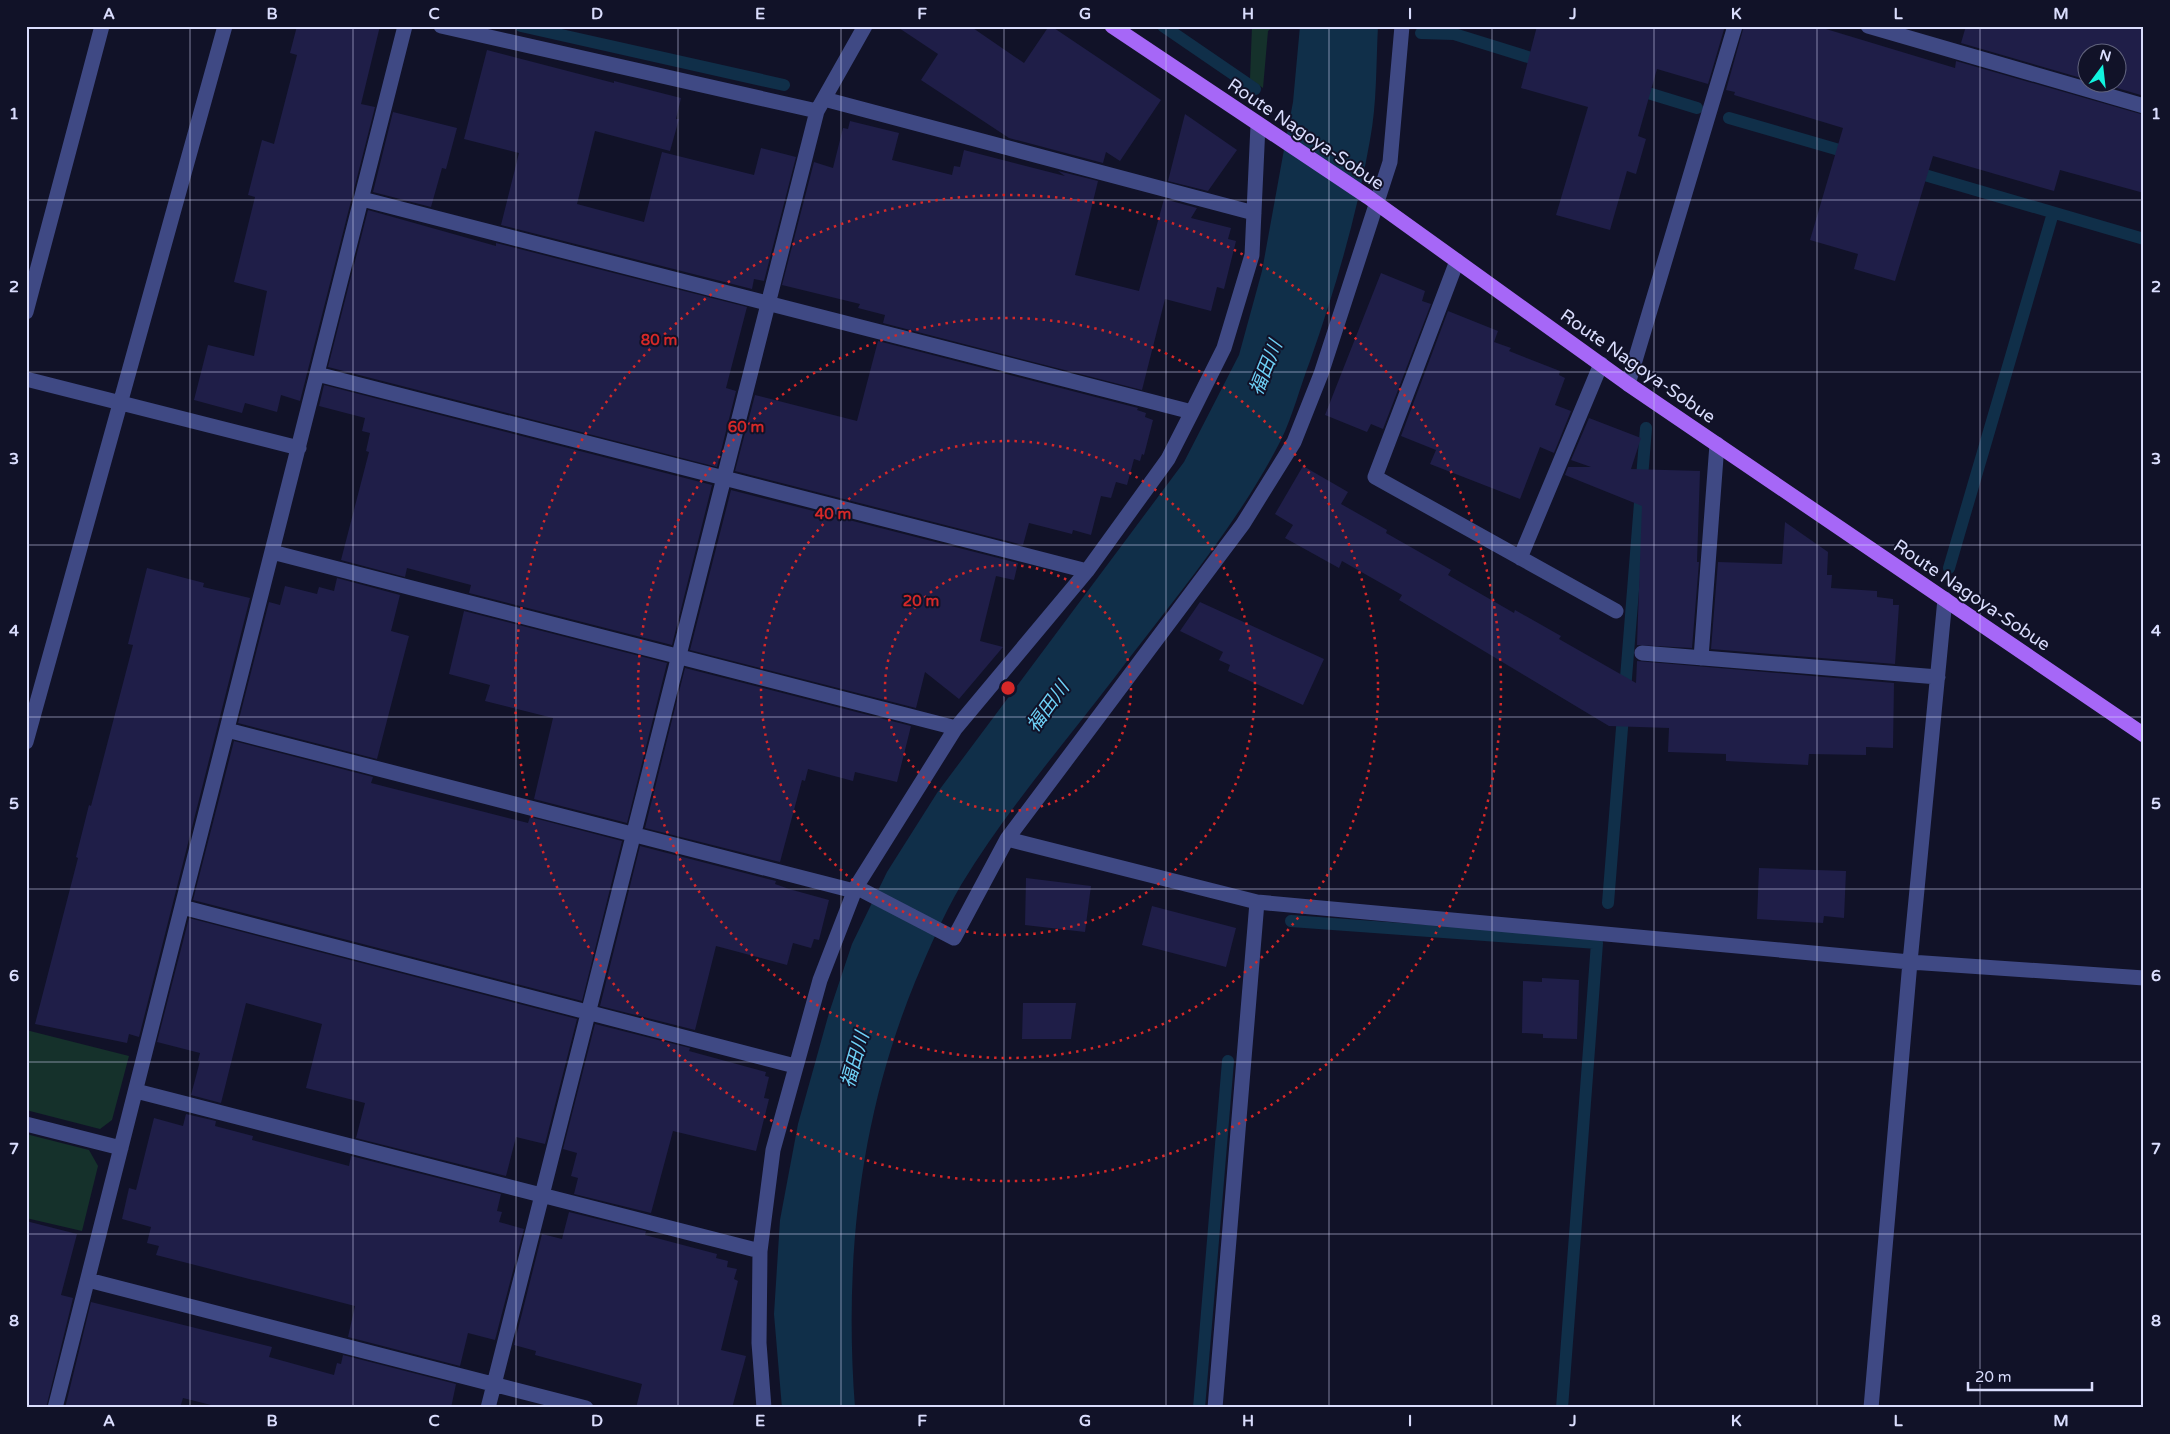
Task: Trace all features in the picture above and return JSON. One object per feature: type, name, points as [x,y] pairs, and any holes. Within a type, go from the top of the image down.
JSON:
[{"type":"main road","name":"Route Nagoya-Sobue","points":[[1112,26],[1373,201],[1628,384],[2144,735]]},
{"type":"street","points":[[26,312],[102,26]]},
{"type":"street","points":[[26,742],[225,26]]},
{"type":"street","points":[[55,1408],[405,26]]},
{"type":"street","points":[[441,26],[821,105],[1254,213]]},
{"type":"street","points":[[488,1408],[724,478],[821,105],[864,26]]},
{"type":"street","points":[[227,730],[860,890],[954,938],[1007,839],[1243,524],[1294,442],[1321,374],[1373,201],[1390,162],[1402,26]]},
{"type":"street","points":[[1628,384],[1735,26]]},
{"type":"street","points":[[1868,26],[2144,106]]},
{"type":"street","points":[[764,1408],[759,1344],[760,1251],[773,1150],[820,980],[860,890],[956,728],[1087,571],[1168,459],[1224,348],[1252,255],[1258,125]]},
{"type":"street","points":[[362,199],[1192,412]]},
{"type":"street","points":[[1457,261],[1375,477],[1616,612]]},
{"type":"street","points":[[1520,558],[1600,364]]},
{"type":"street","points":[[317,374],[1087,571]]},
{"type":"street","points":[[26,379],[299,448]]},
{"type":"street","points":[[1701,658],[1717,444]]},
{"type":"street","points":[[272,552],[956,728]]},
{"type":"street","points":[[1871,1408],[1910,962],[1945,599]]},
{"type":"street","points":[[1642,653],[1938,677]]},
{"type":"street","points":[[1007,839],[1256,902],[1910,962],[2144,978]]},
{"type":"street","points":[[1215,1408],[1256,902]]},
{"type":"street","points":[[182,907],[796,1066]]},
{"type":"street","points":[[136,1091],[760,1251]]},
{"type":"street","points":[[26,1124],[121,1148]]},
{"type":"street","points":[[88,1280],[586,1408]]},
{"type":"green space","points":[[1252,26],[1274,26],[1268,31],[1263,88],[1250,79]]},
{"type":"green space","points":[[26,1030],[129,1056],[112,1120],[100,1129],[26,1110]]},
{"type":"green space","points":[[26,1134],[89,1150],[98,1166],[82,1231],[26,1218]]},
{"type":"water","name":"福田川","points":[[1300,26],[1378,26],[1374,112],[1359,196],[1328,307],[1289,421],[1264,472],[1245,502],[1203,562],[996,831],[961,885],[948,909],[915,982],[896,1034],[880,1086],[869,1138],[860,1191],[854,1245],[852,1353],[855,1408],[782,1408],[774,1314],[780,1220],[798,1124],[829,1013],[852,944],[887,872],[937,793],[1184,462],[1239,355],[1262,271],[1293,102]]},
{"type":"building","points":[[297,26],[380,26],[361,104],[375,107],[300,401],[281,395],[277,412],[245,403],[242,413],[194,400],[208,345],[254,356],[267,291],[234,282],[255,197],[248,195],[262,140],[274,144],[297,55],[290,53]]},
{"type":"building","points":[[896,26],[970,26],[1024,63],[1049,26],[1051,26],[1161,100],[1120,161],[1106,152],[1103,163],[1009,138],[921,80],[938,54]]},
{"type":"building","points":[[1537,26],[1725,26],[1708,84],[1657,69],[1638,136],[1646,139],[1636,174],[1627,171],[1610,230],[1556,215],[1588,107],[1521,88]]},
{"type":"building","points":[[1744,26],[1816,26],[1955,68],[1956,61],[2144,115],[2144,193],[2060,170],[2054,191],[1933,156],[1895,281],[1854,269],[1858,254],[1810,240],[1843,128],[1734,95],[1735,92],[1726,90]]},
{"type":"building","points":[[1966,26],[2144,26],[2144,96],[2128,91],[2128,42],[2078,42],[2078,77],[1961,43]]},
{"type":"building","points":[[487,50],[614,83],[614,81],[681,98],[676,119],[679,119],[670,151],[595,131],[577,204],[644,222],[662,152],[754,175],[761,148],[796,157],[764,281],[754,279],[752,289],[501,225],[519,153],[464,139]]},
{"type":"building","points":[[393,112],[457,128],[446,169],[442,168],[431,207],[373,192]]},
{"type":"building","points":[[1185,114],[1237,150],[1208,191],[1168,181]]},
{"type":"building","points":[[850,121],[899,133],[892,160],[952,175],[954,166],[960,167],[964,150],[1065,176],[1058,171],[1098,181],[1075,275],[1139,291],[1164,199],[1197,208],[1191,218],[1231,228],[1228,239],[1236,241],[1224,289],[1217,287],[1211,311],[1165,299],[1142,390],[883,323],[885,315],[858,308],[860,304],[782,285],[814,162],[833,168],[843,128],[848,129]]},
{"type":"building","points":[[368,210],[496,246],[496,243],[747,307],[726,388],[736,391],[717,467],[328,367]]},
{"type":"building","points":[[1381,273],[1425,291],[1422,301],[1431,304],[1383,429],[1371,424],[1367,432],[1325,415]]},
{"type":"building","points":[[1448,311],[1498,331],[1494,342],[1511,348],[1509,351],[1560,371],[1559,375],[1565,378],[1555,405],[1571,411],[1554,453],[1540,447],[1520,499],[1430,464],[1436,450],[1401,436]]},
{"type":"building","points":[[878,341],[1138,408],[1137,410],[1146,413],[1145,417],[1153,420],[1144,455],[1142,454],[1140,461],[1134,459],[1127,485],[1116,482],[1111,498],[1101,496],[1091,535],[1073,530],[1072,534],[1029,523],[1023,545],[735,471],[755,395],[857,421]]},
{"type":"building","points":[[324,385],[712,485],[672,645],[469,593],[471,585],[407,568],[405,577],[341,560],[369,452],[366,451],[370,433],[362,431],[365,418],[319,406]]},
{"type":"building","points":[[1589,418],[1641,438],[1631,469],[1700,471],[1697,562],[1699,562],[1692,648],[1637,645],[1642,506],[1565,475],[1568,467],[1591,467],[1571,460]]},
{"type":"building","points":[[1303,466],[1348,492],[1341,504],[1387,530],[1386,533],[1451,570],[1448,575],[1514,613],[1515,610],[1561,636],[1559,639],[1636,683],[1637,661],[1894,683],[1893,748],[1866,747],[1866,755],[1809,754],[1808,765],[1726,761],[1726,754],[1668,752],[1669,728],[1609,726],[1399,600],[1402,595],[1342,561],[1339,568],[1285,538],[1293,525],[1275,514]]},
{"type":"building","points":[[731,490],[1018,563],[1014,580],[996,576],[980,641],[1003,647],[959,699],[925,672],[916,708],[690,650]]},
{"type":"building","points":[[1785,522],[1828,552],[1827,575],[1832,575],[1831,588],[1877,591],[1877,597],[1893,599],[1893,605],[1899,605],[1895,664],[1711,649],[1718,562],[1782,564]]},
{"type":"building","points":[[147,568],[204,583],[203,587],[250,598],[139,1037],[129,1034],[127,1043],[35,1024],[78,858],[76,857],[89,805],[91,806],[133,645],[128,644]]},
{"type":"building","points":[[337,578],[400,595],[391,631],[409,636],[377,759],[238,723],[269,602],[280,605],[285,586],[317,594],[319,587],[334,591]]},
{"type":"building","points":[[1200,602],[1324,659],[1303,705],[1228,671],[1230,665],[1219,660],[1223,652],[1180,631]]},
{"type":"building","points":[[464,611],[667,663],[627,823],[534,799],[553,718],[485,701],[490,685],[449,674]]},
{"type":"building","points":[[685,668],[911,726],[897,782],[855,772],[853,781],[808,769],[805,781],[802,780],[780,862],[645,828]]},
{"type":"building","points":[[234,741],[373,777],[371,783],[528,823],[530,817],[622,841],[582,1001],[193,900]]},
{"type":"building","points":[[640,846],[776,881],[775,884],[829,900],[819,940],[814,939],[811,948],[793,943],[787,965],[716,946],[695,1030],[600,1006]]},
{"type":"building","points":[[1759,868],[1846,871],[1844,918],[1824,916],[1823,923],[1757,919]]},
{"type":"building","points":[[1026,878],[1091,886],[1085,932],[1025,925]]},
{"type":"building","points":[[1152,906],[1236,928],[1226,967],[1142,945]]},
{"type":"building","points":[[189,918],[577,1019],[545,1144],[516,1137],[506,1176],[356,1138],[365,1103],[306,1088],[322,1024],[246,1003],[221,1103],[191,1095],[200,1061],[198,1061],[200,1053],[157,1042]]},
{"type":"building","points":[[1542,978],[1579,980],[1577,1039],[1543,1038],[1543,1034],[1522,1033],[1523,981],[1542,982]]},
{"type":"building","points":[[1023,1003],[1076,1003],[1071,1039],[1022,1039]]},
{"type":"building","points":[[595,1024],[690,1048],[689,1051],[766,1072],[765,1076],[769,1077],[764,1098],[769,1099],[756,1151],[673,1131],[651,1213],[574,1194],[578,1178],[571,1176],[577,1153],[563,1149]]},
{"type":"building","points":[[186,1114],[216,1121],[215,1126],[253,1136],[252,1140],[349,1166],[351,1156],[501,1194],[497,1211],[502,1212],[499,1222],[524,1229],[495,1340],[468,1333],[460,1366],[348,1337],[355,1306],[156,1255],[159,1246],[147,1243],[151,1227],[122,1219],[129,1188],[136,1190],[154,1118],[183,1126]]},
{"type":"building","points":[[569,1212],[646,1231],[645,1235],[717,1254],[716,1258],[728,1261],[727,1267],[737,1269],[734,1279],[738,1281],[721,1350],[746,1356],[732,1408],[636,1408],[642,1384],[535,1355],[536,1351],[514,1345],[542,1234],[562,1239]]},
{"type":"building","points":[[26,1221],[77,1234],[61,1295],[73,1298],[46,1408],[26,1408]]},
{"type":"building","points":[[91,1302],[272,1347],[269,1357],[334,1375],[337,1363],[341,1364],[343,1355],[456,1384],[451,1408],[223,1408],[183,1398],[180,1408],[65,1408]]},
{"type":"waterway","points":[[521,26],[784,85]]},
{"type":"waterway","points":[[1163,26],[1255,89]]},
{"type":"waterway","points":[[1421,33],[1454,34],[1544,62]]},
{"type":"waterway","points":[[1635,89],[1697,108]]},
{"type":"waterway","points":[[1729,118],[1853,154]]},
{"type":"waterway","points":[[1911,171],[2144,239]]},
{"type":"waterway","points":[[1949,568],[2053,213]]},
{"type":"waterway","points":[[1608,903],[1646,428]]},
{"type":"waterway","points":[[1291,921],[1597,943],[1562,1408]]},
{"type":"waterway","points":[[1199,1408],[1228,1061]]}]
